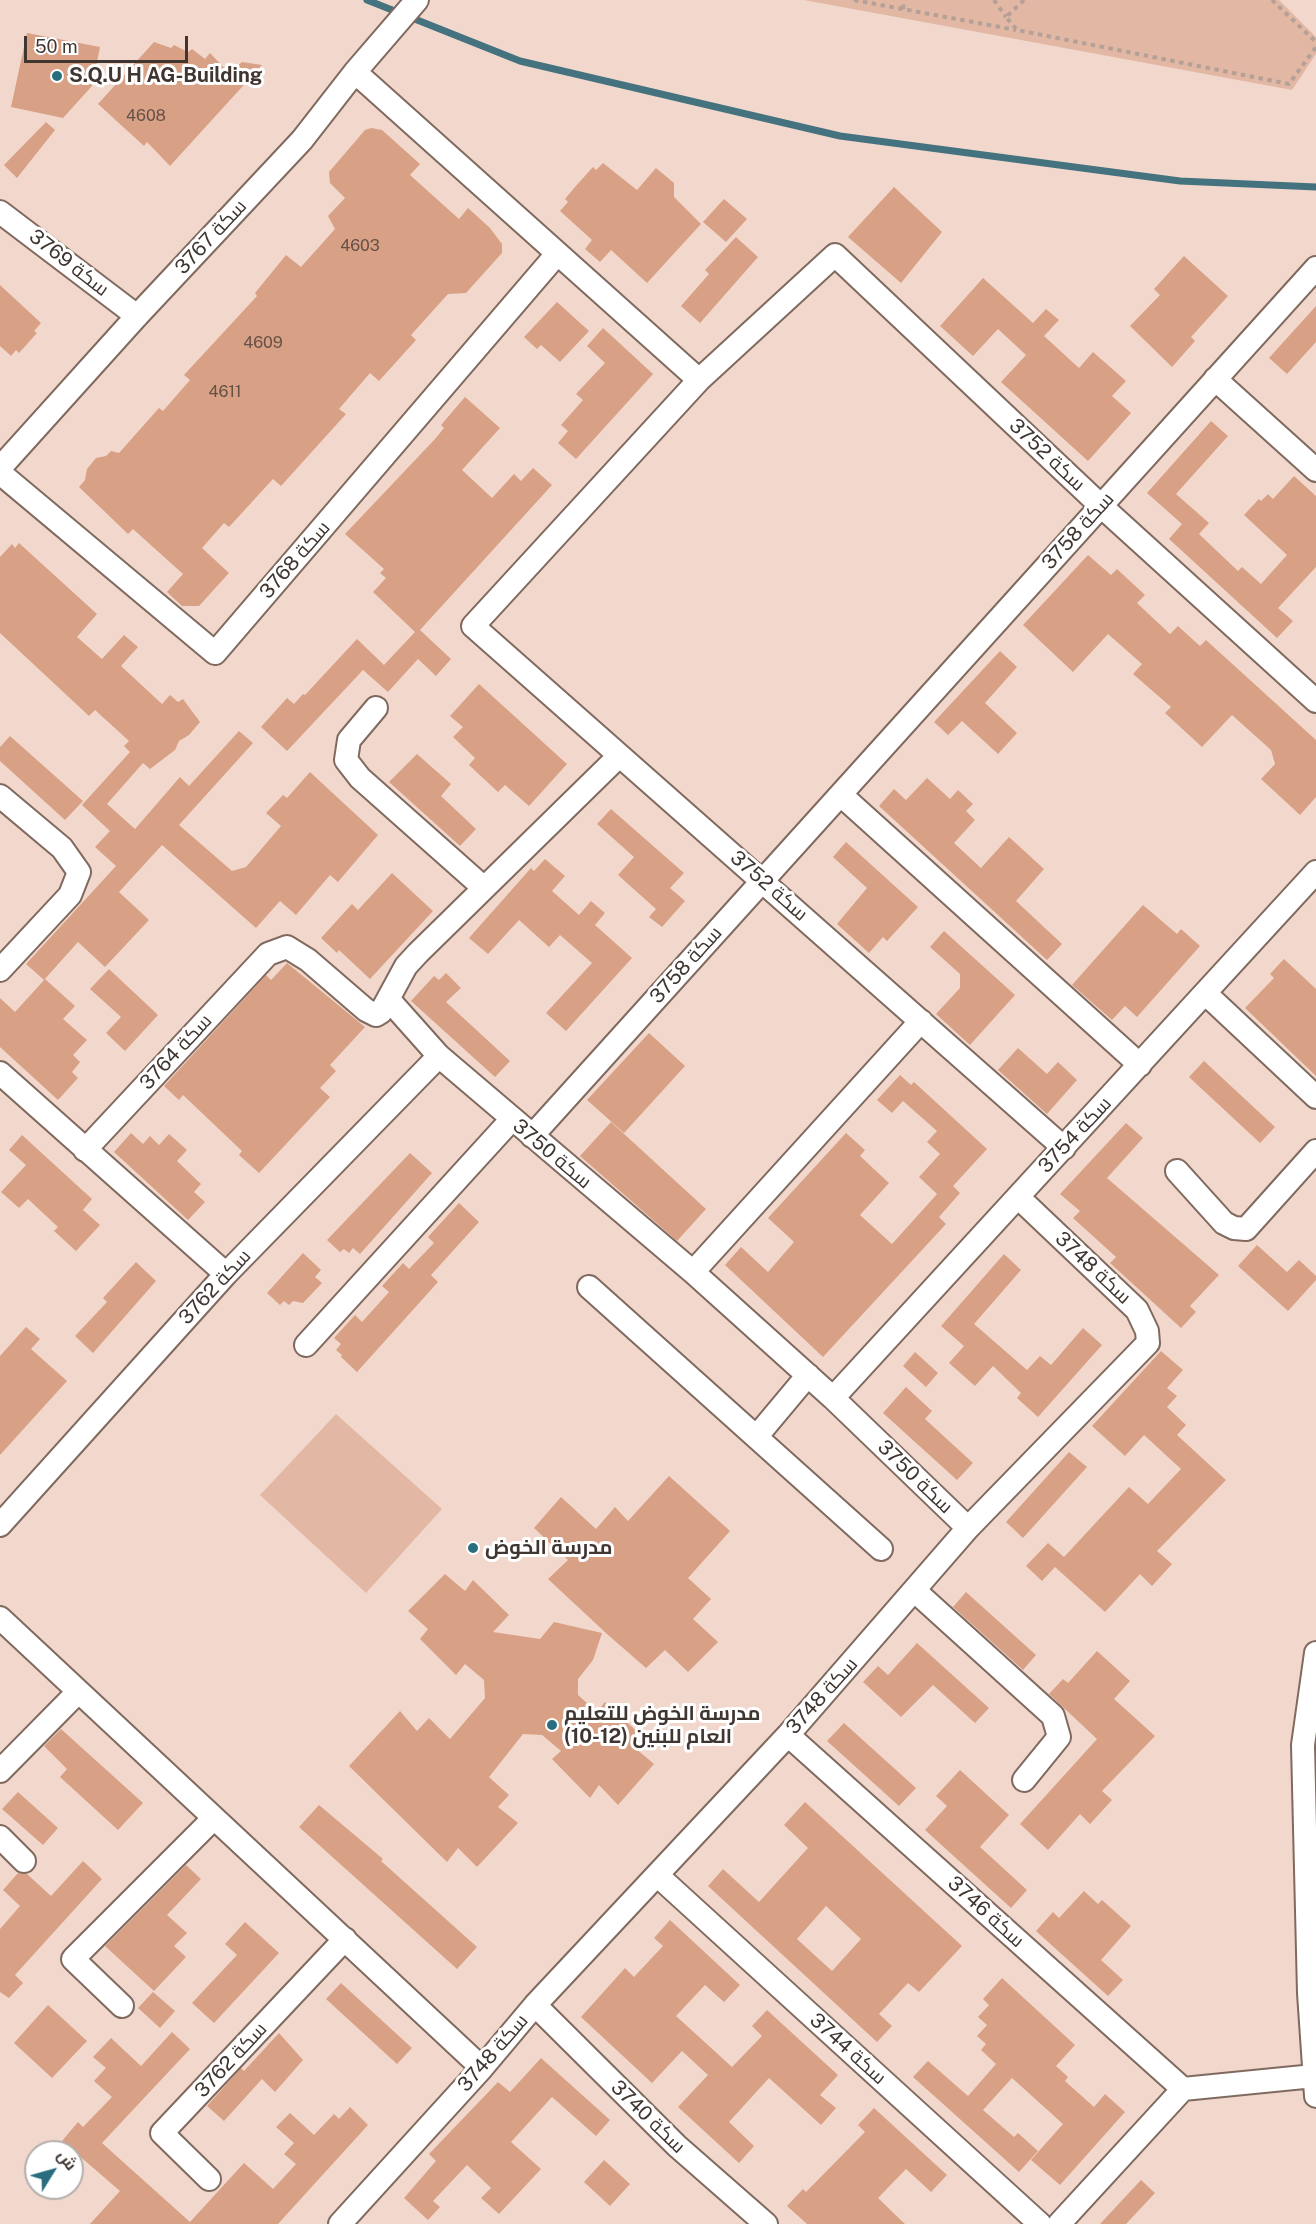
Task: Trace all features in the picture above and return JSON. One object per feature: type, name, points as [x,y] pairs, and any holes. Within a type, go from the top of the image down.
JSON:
[{"type":"street","name":"سكة 3767","points":[[0,468],[137,316],[302,140],[355,72],[417,0]]},
{"type":"street","points":[[355,72],[699,380]]},
{"type":"street","name":"سكة 3769","points":[[0,212],[137,316]]},
{"type":"street","name":"سكة 3768","points":[[0,473],[215,653],[557,254]]},
{"type":"street","name":"سكة 3752","points":[[1064,1148],[762,880],[618,757],[473,626],[699,380],[835,255],[1100,506],[1316,701]]},
{"type":"street","name":"سكة 3758","points":[[532,1136],[1316,268]]},
{"type":"street","points":[[1215,379],[1316,470]]},
{"type":"street","points":[[376,708],[349,740],[346,760],[360,778],[484,888]]},
{"type":"street","points":[[390,1000],[406,966],[618,757]]},
{"type":"street","points":[[841,795],[1140,1065]]},
{"type":"street","points":[[0,796],[62,848],[79,872],[70,895],[0,970]]},
{"type":"street","name":"سكة 3754","points":[[833,1398],[1316,872]]},
{"type":"street","name":"سكة 3764","points":[[85,1150],[268,954],[286,947],[308,960],[376,1015],[390,1000]]},
{"type":"street","points":[[1205,993],[1316,1097]]},
{"type":"street","name":"سكة 3750","points":[[390,1000],[439,1056],[693,1272],[833,1398],[968,1528]]},
{"type":"street","points":[[693,1272],[921,1021]]},
{"type":"street","name":"سكة 3762","points":[[0,1525],[226,1274],[439,1056]]},
{"type":"street","points":[[0,1073],[226,1274]]},
{"type":"street","points":[[306,1345],[512,1119]]},
{"type":"street","points":[[1177,1171],[1224,1223],[1234,1228],[1246,1229],[1316,1151]]},
{"type":"street","name":"سكة 3748","points":[[340,2224],[482,2068],[535,2005],[788,1735],[968,1528],[1148,1343],[1147,1331],[1137,1310],[1018,1197]]},
{"type":"street","points":[[589,1287],[881,1549]]},
{"type":"street","points":[[757,1436],[808,1375]]},
{"type":"street","points":[[915,1591],[1053,1716],[1059,1737],[1024,1780]]},
{"type":"street","points":[[0,1618],[482,2068]]},
{"type":"street","points":[[1059,2224],[1184,2089],[1315,2086],[1303,1745],[1316,1653]]},
{"type":"street","points":[[0,1771],[78,1693]]},
{"type":"street","name":"سكة 3746","points":[[788,1735],[1184,2089]]},
{"type":"street","points":[[122,2006],[73,1959],[214,1818]]},
{"type":"street","points":[[0,1837],[24,1861]]},
{"type":"street","name":"سكة 3744","points":[[657,1875],[1040,2224]]},
{"type":"street","name":"سكة 3762","points":[[209,2178],[162,2133],[345,1939]]},
{"type":"street","name":"سكة 3740","points":[[535,2005],[677,2146],[766,2224]]},
{"type":"path","points":[[854,0],[1289,84],[1316,44],[1272,0]]},
{"type":"path","points":[[903,9],[904,0]]},
{"type":"path","points":[[994,0],[1017,30]]},
{"type":"path","points":[[1006,16],[1024,0]]},
{"type":"shaded area","points":[[804,0],[1279,0],[1316,37],[1316,54],[1292,90]]},
{"type":"shaded area","points":[[336,1414],[442,1509],[366,1593],[260,1495]]},
{"type":"building","name":"S.Q.U H AG-Building","points":[[27,33],[100,47],[92,86],[63,118],[11,107]]},
{"type":"building","points":[[154,42],[171,48],[174,45],[188,52],[192,49],[205,59],[210,53],[229,73],[242,62],[262,65],[170,166],[147,142],[144,146],[98,104]]},
{"type":"building","points":[[46,122],[55,130],[17,178],[4,165]]},
{"type":"building","points":[[371,128],[382,130],[420,164],[410,175],[459,219],[468,208],[490,228],[502,244],[502,253],[466,293],[448,294],[411,335],[416,340],[379,381],[370,373],[339,409],[346,414],[281,486],[273,479],[229,527],[224,523],[202,548],[229,573],[199,606],[182,606],[167,592],[183,574],[133,529],[128,534],[79,487],[85,480],[87,469],[96,458],[106,456],[111,451],[119,453],[159,408],[163,411],[190,380],[184,375],[257,296],[255,293],[286,255],[301,267],[335,229],[328,216],[345,198],[330,183],[329,172],[365,130]]},
{"type":"building","points":[[603,163],[637,190],[656,168],[674,183],[674,197],[701,224],[647,283],[611,250],[600,262],[585,249],[592,240],[560,211],[568,202],[565,199],[575,187],[593,167],[596,170]]},
{"type":"building","points":[[894,187],[942,232],[901,283],[848,237]]},
{"type":"building","points":[[724,199],[747,219],[726,242],[703,222]]},
{"type":"building","points":[[736,237],[758,257],[700,323],[681,306],[709,274],[705,270]]},
{"type":"building","points":[[1184,256],[1228,296],[1191,337],[1195,341],[1172,367],[1130,326],[1160,295],[1154,289]]},
{"type":"building","points":[[983,278],[1033,323],[1046,309],[1059,320],[1044,336],[1079,368],[1093,352],[1126,381],[1112,396],[1131,413],[1088,461],[1001,382],[1026,355],[998,329],[973,356],[940,326]]},
{"type":"building","points":[[0,285],[41,323],[34,331],[37,333],[19,353],[16,350],[11,356],[0,346]]},
{"type":"building","points":[[557,302],[589,331],[560,362],[541,345],[537,349],[524,337]]},
{"type":"building","points":[[1316,306],[1316,342],[1287,374],[1269,358]]},
{"type":"building","points":[[603,328],[653,374],[576,459],[558,443],[568,431],[561,425],[583,400],[576,394],[605,363],[587,346]]},
{"type":"building","points":[[465,397],[500,428],[462,470],[492,498],[514,474],[521,481],[533,468],[552,485],[420,630],[451,659],[436,676],[418,659],[388,692],[363,670],[287,751],[261,727],[287,698],[294,704],[303,694],[305,695],[357,639],[384,665],[415,632],[373,592],[386,578],[380,573],[384,569],[345,534],[435,439],[444,428],[441,425]]},
{"type":"building","points":[[1211,421],[1228,436],[1176,494],[1209,523],[1199,534],[1238,571],[1242,567],[1261,584],[1287,555],[1244,515],[1259,499],[1261,501],[1268,494],[1273,499],[1294,476],[1316,496],[1316,567],[1278,608],[1293,621],[1277,638],[1169,539],[1182,524],[1147,493]]},
{"type":"building","points":[[19,543],[97,614],[77,637],[102,659],[124,635],[138,647],[121,666],[162,704],[170,695],[178,702],[183,699],[200,722],[189,735],[179,741],[175,750],[150,769],[143,763],[107,804],[135,829],[180,777],[189,786],[239,731],[253,743],[179,825],[232,871],[246,867],[281,826],[266,813],[283,795],[287,798],[310,772],[378,835],[338,882],[330,875],[296,915],[280,901],[256,928],[162,845],[119,892],[149,920],[105,967],[78,942],[44,980],[26,964],[116,866],[95,847],[110,831],[82,805],[130,752],[124,746],[129,741],[95,710],[89,716],[0,633],[0,557],[12,544],[15,548]]},
{"type":"building","points":[[1088,555],[1111,575],[1117,569],[1145,595],[1137,603],[1170,634],[1178,626],[1200,646],[1206,640],[1316,740],[1316,797],[1300,815],[1261,779],[1275,764],[1271,750],[1232,715],[1202,747],[1165,713],[1171,707],[1133,674],[1142,664],[1108,634],[1073,672],[1023,625]]},
{"type":"building","points":[[1000,651],[1017,667],[985,703],[1017,733],[998,754],[962,721],[948,735],[934,722]]},
{"type":"building","points":[[479,684],[567,764],[529,806],[505,785],[498,792],[469,765],[475,758],[453,737],[463,727],[450,716]]},
{"type":"building","points":[[10,736],[83,801],[65,820],[0,761],[0,747]]},
{"type":"building","points":[[417,754],[451,784],[441,796],[476,829],[460,846],[389,782]]},
{"type":"building","points":[[927,778],[950,799],[958,790],[973,804],[966,811],[975,820],[954,843],[981,868],[1009,837],[1044,869],[1016,901],[1062,944],[1047,960],[879,806],[894,789],[906,800]]},
{"type":"building","points":[[611,809],[684,873],[670,888],[685,901],[662,927],[649,917],[656,909],[618,875],[634,857],[597,824]]},
{"type":"building","points":[[846,842],[918,907],[887,941],[883,937],[869,953],[837,924],[867,888],[833,857]]},
{"type":"building","points":[[545,859],[565,876],[552,891],[579,915],[591,901],[605,913],[595,925],[632,958],[566,1031],[546,1013],[592,963],[560,935],[549,947],[519,920],[488,954],[469,938],[531,868],[534,871]]},
{"type":"building","points":[[392,873],[433,911],[370,979],[339,950],[337,953],[321,938],[352,904],[358,910]]},
{"type":"building","points":[[1143,905],[1177,934],[1181,929],[1200,946],[1137,1017],[1125,1006],[1112,1020],[1072,985]]},
{"type":"building","points":[[944,931],[1015,995],[970,1045],[936,1014],[960,988],[960,974],[930,947]]},
{"type":"building","points":[[1284,959],[1316,989],[1316,1076],[1245,1008],[1274,978],[1270,974]]},
{"type":"building","points":[[287,963],[365,1027],[330,1065],[336,1071],[320,1088],[330,1097],[259,1173],[239,1155],[242,1151],[183,1095],[179,1100],[164,1086],[266,975],[271,980]]},
{"type":"building","points":[[109,969],[158,1015],[125,1051],[106,1033],[121,1017],[90,989]]},
{"type":"building","points":[[446,973],[461,988],[446,1002],[510,1061],[495,1077],[411,1001],[434,976],[439,980]]},
{"type":"building","points":[[45,979],[75,1006],[63,1019],[87,1040],[73,1055],[80,1062],[72,1072],[78,1078],[58,1100],[0,1047],[0,998],[15,1012]]},
{"type":"building","points":[[649,1033],[685,1066],[624,1133],[587,1100]]},
{"type":"building","points":[[1018,1048],[1047,1074],[1058,1062],[1077,1080],[1047,1114],[998,1070]]},
{"type":"building","points":[[1204,1061],[1275,1127],[1260,1143],[1189,1077]]},
{"type":"building","points":[[900,1075],[911,1085],[914,1082],[987,1149],[953,1186],[960,1193],[939,1217],[946,1224],[823,1357],[725,1265],[741,1247],[768,1272],[794,1242],[768,1218],[846,1133],[865,1150],[860,1156],[889,1183],[860,1215],[892,1244],[937,1194],[919,1177],[940,1154],[927,1142],[937,1131],[903,1101],[892,1113],[877,1100]]},
{"type":"building","points":[[611,1122],[706,1209],[677,1241],[580,1156]]},
{"type":"building","points":[[1126,1123],[1143,1138],[1107,1178],[1219,1275],[1190,1306],[1196,1312],[1181,1328],[1110,1263],[1116,1257],[1073,1218],[1080,1211],[1060,1194]]},
{"type":"building","points":[[131,1133],[143,1144],[150,1136],[159,1145],[169,1134],[187,1150],[177,1161],[201,1184],[194,1192],[205,1202],[188,1220],[114,1152]]},
{"type":"building","points":[[22,1135],[92,1199],[83,1210],[100,1225],[76,1251],[54,1231],[58,1227],[28,1199],[19,1208],[1,1192],[26,1165],[9,1150]]},
{"type":"building","points":[[410,1153],[432,1173],[360,1254],[353,1248],[349,1253],[344,1249],[340,1252],[327,1240]]},
{"type":"building","points":[[459,1203],[479,1222],[431,1275],[438,1282],[357,1372],[336,1350],[341,1344],[334,1338],[355,1315],[362,1322],[389,1292],[382,1286],[403,1263],[409,1269],[434,1243],[428,1237]]},
{"type":"building","points":[[1257,1245],[1287,1272],[1299,1260],[1316,1276],[1316,1280],[1288,1311],[1238,1266]]},
{"type":"building","points":[[303,1253],[321,1270],[315,1277],[322,1283],[303,1303],[293,1301],[289,1305],[284,1301],[280,1305],[267,1293]]},
{"type":"building","points":[[1004,1254],[1021,1270],[974,1324],[1027,1370],[1040,1356],[1051,1365],[1083,1328],[1102,1345],[1038,1417],[1017,1398],[1021,1393],[993,1366],[975,1386],[949,1363],[964,1346],[941,1326]]},
{"type":"building","points":[[136,1262],[156,1281],[93,1353],[75,1336],[107,1302],[103,1298]]},
{"type":"building","points":[[26,1327],[40,1339],[31,1349],[67,1381],[0,1455],[0,1356]]},
{"type":"building","points":[[1161,1351],[1183,1370],[1167,1388],[1177,1396],[1167,1407],[1186,1425],[1177,1435],[1226,1480],[1157,1551],[1172,1564],[1152,1586],[1140,1574],[1105,1612],[1055,1567],[1042,1581],[1026,1566],[1048,1543],[1064,1557],[1129,1487],[1148,1504],[1181,1469],[1144,1435],[1125,1456],[1092,1426]]},
{"type":"building","points":[[915,1352],[938,1373],[926,1387],[903,1366]]},
{"type":"building","points":[[906,1387],[932,1411],[925,1419],[973,1463],[957,1480],[883,1413]]},
{"type":"building","points":[[1069,1452],[1087,1467],[1023,1538],[1006,1522]]},
{"type":"building","points":[[669,1476],[730,1531],[688,1578],[711,1599],[693,1619],[718,1642],[688,1672],[665,1650],[646,1668],[548,1579],[568,1560],[534,1528],[561,1497],[596,1529],[615,1507],[628,1521]]},
{"type":"building","points":[[445,1574],[465,1591],[473,1580],[509,1615],[493,1632],[540,1639],[554,1622],[602,1633],[593,1660],[578,1679],[578,1695],[597,1712],[605,1702],[643,1737],[635,1748],[654,1764],[618,1805],[599,1785],[590,1798],[552,1759],[561,1751],[542,1735],[523,1734],[489,1777],[509,1795],[498,1807],[518,1823],[477,1867],[458,1848],[447,1862],[349,1766],[400,1711],[417,1731],[429,1718],[450,1739],[485,1698],[484,1680],[465,1664],[456,1675],[420,1639],[428,1629],[408,1611]]},
{"type":"building","points":[[966,1592],[1036,1655],[1023,1670],[953,1607]]},
{"type":"building","points":[[917,1643],[989,1708],[975,1723],[933,1685],[901,1717],[863,1682],[878,1666],[888,1675]]},
{"type":"building","points":[[1097,1651],[1130,1681],[1114,1699],[1155,1736],[1102,1791],[1112,1800],[1090,1824],[1080,1814],[1048,1850],[1020,1824],[1097,1739],[1049,1694],[1063,1679],[1068,1683]]},
{"type":"building","points":[[844,1723],[916,1788],[899,1806],[827,1741]]},
{"type":"building","points":[[61,1729],[143,1803],[118,1830],[60,1777],[67,1769],[44,1746]]},
{"type":"building","points":[[960,1770],[1009,1815],[980,1847],[1027,1890],[1011,1908],[925,1830],[947,1806],[936,1796]]},
{"type":"building","points":[[18,1792],[58,1828],[43,1845],[2,1809]]},
{"type":"building","points":[[805,1802],[962,1946],[919,1992],[908,1983],[879,2014],[892,2026],[877,2042],[708,1886],[723,1869],[759,1902],[808,1848],[784,1825]],"holes":[[[826,1906],[861,1939],[832,1971],[797,1939]]]},
{"type":"building","points":[[319,1805],[383,1859],[381,1861],[477,1947],[457,1969],[299,1827]]},
{"type":"building","points":[[83,1861],[102,1879],[15,1975],[23,1983],[9,1998],[0,1992],[0,1929],[20,1906],[3,1890],[18,1873],[27,1874],[51,1896]]},
{"type":"building","points":[[186,1865],[201,1879],[167,1915],[187,1933],[174,1946],[186,1957],[154,1991],[105,1946]]},
{"type":"building","points":[[1084,1891],[1098,1904],[1102,1900],[1131,1926],[1101,1960],[1123,1980],[1108,1996],[1036,1931],[1053,1912],[1059,1918]]},
{"type":"building","points":[[670,1920],[740,1985],[724,2002],[705,1985],[676,2016],[732,2067],[762,2036],[752,2026],[767,2010],[838,2075],[820,2095],[836,2108],[821,2125],[769,2078],[729,2122],[754,2146],[739,2163],[678,2107],[708,2075],[682,2051],[652,2083],[581,2017],[625,1968],[634,1977],[663,1946],[654,1938]]},
{"type":"building","points":[[245,1922],[279,1953],[214,2023],[192,2003],[237,1955],[225,1944]]},
{"type":"building","points":[[1002,1978],[1075,2045],[1056,2066],[1068,2077],[1065,2081],[1094,2107],[1105,2094],[1125,2112],[1060,2185],[1031,2160],[1063,2124],[1012,2078],[983,2110],[1014,2137],[1018,2133],[1038,2151],[1019,2172],[913,2077],[928,2061],[968,2096],[996,2064],[981,2050],[986,2044],[977,2036],[987,2025],[978,2017],[989,2005],[983,1999]]},
{"type":"building","points":[[341,1983],[412,2048],[397,2064],[326,1999]]},
{"type":"building","points":[[153,1992],[175,2011],[160,2028],[138,2008]]},
{"type":"building","points":[[48,2005],[87,2041],[52,2078],[14,2043]]},
{"type":"building","points":[[172,2032],[190,2049],[102,2143],[190,2222],[244,2163],[273,2189],[296,2164],[284,2154],[294,2143],[276,2127],[290,2113],[314,2135],[334,2114],[339,2119],[350,2107],[368,2125],[278,2224],[90,2224],[120,2191],[84,2160],[84,2140],[63,2140],[78,2122],[83,2127],[112,2097],[94,2081],[106,2068],[93,2057],[111,2038],[141,2066]]},
{"type":"building","points":[[279,2033],[303,2060],[275,2092],[262,2079],[224,2121],[207,2106],[241,2068],[244,2071]]},
{"type":"building","points":[[541,2058],[610,2120],[596,2136],[552,2097],[511,2142],[541,2169],[499,2214],[481,2198],[491,2188],[467,2165],[433,2201],[440,2207],[428,2220],[404,2198],[436,2161],[429,2154],[498,2082],[510,2092]]},
{"type":"building","points":[[874,2108],[947,2175],[931,2192],[906,2169],[878,2198],[905,2224],[807,2224],[787,2206],[803,2189],[806,2192],[865,2132],[858,2125]]},
{"type":"building","points":[[604,2160],[630,2184],[610,2206],[584,2182]]},
{"type":"building","points":[[1141,2180],[1155,2193],[1126,2224],[1100,2224]]},
{"type":"waterway","points":[[367,0],[520,61],[840,136],[1180,181],[1316,187]]},
{"type":"place","name":"S.Q.U H AG-Building","points":[[57,76]]},
{"type":"place","name":"مدرسة الخوض","points":[[473,1548]]},
{"type":"place","name":"مدرسة الخوض للتعليم العام للبنين (12-10)","points":[[552,1725]]}]
